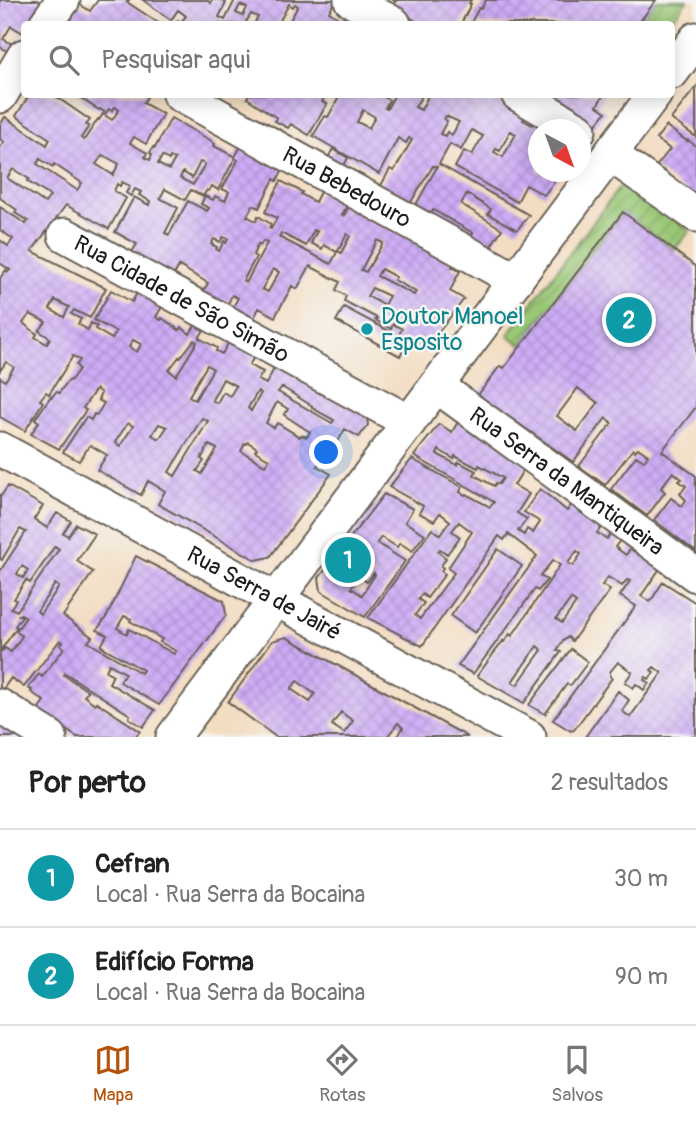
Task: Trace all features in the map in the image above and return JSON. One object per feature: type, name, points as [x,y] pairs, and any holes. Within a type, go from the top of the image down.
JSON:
[{"type":"street","points":[[48,21],[63,0]]},
{"type":"street","points":[[351,0],[389,21]]},
{"type":"street","points":[[675,67],[696,39]]},
{"type":"street","points":[[0,96],[21,61]]},
{"type":"street","name":"Rua Bebedouro","points":[[186,98],[516,280]]},
{"type":"street","points":[[525,98],[561,119]]},
{"type":"street","points":[[173,737],[652,98]]},
{"type":"street","points":[[591,137],[696,215]]},
{"type":"street","name":"Rua Cidade de São Simão","points":[[65,234],[410,422]]},
{"type":"street","name":"Rua Serra da Mantiqueira","points":[[437,386],[696,575]]},
{"type":"street","name":"Rua Serra de Jairé","points":[[0,449],[528,737]]},
{"type":"street","points":[[0,706],[50,737]]},
{"type":"green space","points":[[656,0],[687,0],[671,21],[640,21]]},
{"type":"green space","points":[[630,186],[690,231],[674,250],[623,213],[521,345],[508,335],[619,188]]},
{"type":"building","points":[[0,0],[37,0],[44,4],[31,21],[21,21],[21,32],[11,26],[3,39],[14,45],[9,52],[0,47]]},
{"type":"building","points":[[98,0],[129,0],[127,2],[156,21],[66,21],[79,4],[90,11]]},
{"type":"building","points":[[143,0],[207,0],[211,3],[212,0],[220,0],[226,3],[219,17],[225,20],[235,0],[333,0],[335,1],[329,12],[340,19],[343,20],[349,9],[371,21],[290,21],[298,6],[295,4],[293,7],[289,4],[280,21],[256,21],[258,17],[251,14],[247,21],[182,21],[186,16],[178,10],[171,20]],"holes":[[[240,5],[247,8],[243,16],[236,13]]]},
{"type":"building","points":[[393,0],[471,0],[471,4],[462,21],[416,21],[404,14],[388,15],[396,2]]},
{"type":"building","points":[[486,0],[656,0],[640,21],[472,21],[479,8],[481,9]]},
{"type":"building","points":[[696,87],[696,137],[671,119]]},
{"type":"building","points":[[27,98],[58,98],[90,120],[81,138],[84,140],[103,114],[112,120],[119,110],[115,107],[106,113],[82,99],[146,98],[143,103],[163,114],[146,144],[134,137],[130,143],[147,153],[145,157],[150,160],[153,147],[155,148],[171,118],[235,157],[242,144],[284,167],[277,181],[274,179],[259,208],[253,205],[247,216],[256,221],[258,216],[271,224],[271,229],[277,218],[265,212],[281,181],[315,202],[322,188],[348,203],[342,215],[344,216],[350,204],[454,263],[452,267],[460,271],[450,291],[464,299],[425,350],[407,341],[400,356],[336,321],[344,307],[398,336],[402,329],[393,324],[391,329],[375,320],[377,318],[344,301],[346,296],[336,290],[340,282],[310,266],[297,289],[292,286],[275,317],[259,308],[253,320],[232,309],[238,298],[232,295],[227,306],[202,293],[208,283],[179,266],[173,277],[130,255],[137,244],[115,232],[134,197],[149,205],[150,201],[139,195],[141,192],[135,189],[131,196],[126,193],[130,186],[122,182],[120,186],[117,184],[114,191],[126,198],[109,229],[66,205],[32,251],[106,288],[90,318],[74,310],[71,314],[81,319],[78,324],[88,330],[91,323],[97,326],[95,329],[112,339],[116,332],[94,320],[111,290],[132,302],[138,291],[163,305],[156,317],[179,330],[181,327],[190,334],[197,322],[206,327],[199,338],[217,348],[216,351],[222,354],[230,340],[256,354],[249,365],[263,372],[258,380],[266,384],[276,365],[366,413],[368,425],[359,437],[345,429],[335,447],[331,451],[326,449],[317,466],[331,474],[270,557],[256,560],[158,504],[165,491],[148,481],[141,495],[97,470],[107,455],[90,445],[79,461],[63,452],[86,417],[91,420],[104,403],[98,400],[101,393],[96,389],[83,408],[86,410],[59,449],[31,434],[39,422],[35,419],[51,396],[59,393],[79,369],[76,365],[80,360],[73,356],[49,394],[46,392],[40,400],[43,402],[25,431],[0,417],[0,377],[5,381],[14,367],[6,362],[0,371],[0,278],[6,270],[10,270],[0,263],[0,240],[8,246],[13,239],[0,230],[0,207],[26,224],[28,221],[0,198],[0,148],[4,142],[0,139],[0,125],[5,117],[47,145],[50,139],[16,116]],"holes":[[[103,155],[119,164],[113,175],[96,164]],[[162,156],[169,160],[170,157],[175,159],[169,170],[158,164]],[[235,158],[238,160],[222,189],[229,192],[225,201],[215,196],[213,200],[205,196],[201,204],[209,208],[207,211],[188,201],[169,235],[165,233],[178,208],[160,198],[165,189],[185,200],[191,190],[203,196],[212,186],[218,190]],[[40,159],[53,167],[54,164],[82,183],[77,190],[37,164]],[[200,162],[205,164],[193,185],[180,178],[183,172],[192,178]],[[13,169],[50,196],[45,203],[7,178]],[[314,230],[317,231],[311,243],[322,249],[324,245],[337,252],[331,264],[279,237],[281,233],[306,246]],[[347,234],[350,236],[341,253],[338,251]],[[223,237],[228,239],[219,251],[211,244],[214,239],[220,242]],[[377,240],[383,243],[366,272],[361,270]],[[263,241],[267,243],[246,283],[243,281],[256,257],[253,255],[258,244],[260,246]],[[273,269],[279,272],[268,292],[262,289]],[[381,269],[416,292],[414,295],[377,276]],[[372,288],[389,296],[384,305],[367,296]],[[55,300],[69,307],[64,317],[50,309]],[[30,314],[46,322],[39,331],[50,338],[47,344],[35,337],[37,334],[23,323]],[[133,340],[141,344],[137,352],[129,347]],[[194,340],[197,342],[176,376],[169,370]],[[207,365],[213,369],[195,400],[189,396]],[[223,379],[236,386],[230,396],[223,392],[217,403],[212,400]],[[282,387],[334,420],[332,423],[278,392]],[[258,391],[261,393],[251,411],[248,408]],[[277,402],[288,409],[284,415],[310,432],[307,437],[300,437],[277,423],[274,428],[266,423]],[[202,418],[208,421],[175,476],[169,472]],[[128,423],[133,426],[120,446],[115,442]],[[159,424],[167,427],[159,439],[152,435]],[[248,442],[257,448],[255,451],[269,459],[265,465],[241,451]],[[209,445],[217,449],[202,474],[197,471],[204,461],[201,459]]]},
{"type":"building","points":[[247,98],[324,98],[322,102],[327,104],[309,135],[291,124],[288,128],[275,121],[277,118]]},
{"type":"building","points":[[336,98],[386,98],[389,100],[385,108],[387,109],[393,98],[421,98],[415,107],[421,110],[427,98],[511,98],[530,109],[523,120],[528,123],[528,182],[554,182],[544,195],[526,185],[517,202],[455,167],[464,151],[472,155],[483,136],[472,130],[461,150],[450,144],[439,164],[529,215],[517,230],[488,214],[491,209],[467,194],[461,204],[502,229],[489,249],[470,239],[473,233],[433,210],[430,217],[414,208],[437,167],[433,166],[409,205],[379,189],[390,169],[394,171],[412,140],[409,138],[406,143],[398,138],[379,174],[313,136],[325,116],[328,117]],"holes":[[[363,110],[375,117],[369,128],[357,122]],[[446,116],[459,122],[452,135],[447,132],[445,136],[440,134],[447,121],[444,119]],[[510,131],[516,134],[503,157],[494,152],[496,149],[500,151]]]},
{"type":"building","points":[[540,98],[602,98],[597,106],[606,112],[594,128],[591,126],[591,119],[578,119]]},
{"type":"building","points":[[666,126],[696,146],[696,199],[655,168],[670,149],[656,139]]},
{"type":"building","points":[[333,149],[348,158],[343,167],[328,158]]},
{"type":"building","points":[[623,212],[696,267],[696,407],[662,451],[696,476],[696,552],[654,520],[671,498],[682,506],[686,500],[680,494],[686,486],[679,481],[682,479],[673,472],[661,488],[665,492],[647,516],[611,489],[636,456],[644,461],[648,455],[638,448],[635,451],[633,449],[605,485],[579,466],[612,423],[606,418],[573,462],[478,395],[500,366],[504,368]],"holes":[[[578,388],[598,403],[577,431],[557,416]]]},
{"type":"building","points":[[462,415],[527,464],[514,485],[529,494],[517,513],[527,519],[518,531],[524,535],[527,529],[533,533],[540,522],[524,512],[540,489],[567,511],[575,499],[606,521],[597,533],[607,539],[614,528],[624,535],[615,547],[626,555],[634,543],[663,564],[641,596],[650,602],[663,582],[696,603],[696,737],[585,737],[618,691],[629,700],[622,711],[630,717],[662,673],[654,667],[649,679],[646,677],[644,680],[649,683],[644,690],[636,684],[633,688],[625,682],[632,672],[618,662],[610,672],[612,678],[574,730],[571,731],[553,720],[636,606],[620,596],[630,581],[627,580],[622,586],[608,577],[602,585],[610,590],[572,641],[568,637],[563,641],[557,650],[561,652],[524,703],[477,676],[503,641],[510,634],[512,636],[560,565],[553,560],[540,576],[547,580],[538,591],[535,589],[473,674],[458,666],[537,556],[508,534],[504,540],[499,536],[422,646],[368,618],[432,529],[440,535],[450,521],[440,513],[434,521],[419,513],[423,506],[389,487],[412,459],[462,487],[460,492],[465,495],[490,507],[494,502],[414,456],[439,424],[452,432]],"holes":[[[439,450],[478,468],[479,465],[503,478],[494,486],[474,475],[476,471],[437,454]],[[459,522],[472,532],[448,568],[454,573],[420,619],[415,615],[424,603],[418,599],[422,594],[427,598],[445,574],[441,571],[441,566],[446,558],[438,552],[440,549],[447,554],[460,537],[452,531]],[[577,551],[581,554],[573,566],[568,563]],[[571,599],[576,603],[562,623],[556,619]],[[537,646],[542,650],[517,685],[512,682]]]},
{"type":"building","points":[[8,486],[43,506],[34,519],[47,528],[57,513],[71,521],[63,533],[68,536],[76,524],[95,534],[77,561],[93,572],[63,616],[92,637],[88,642],[141,673],[143,670],[101,646],[107,635],[97,630],[107,616],[136,556],[224,601],[226,615],[159,705],[120,682],[125,673],[109,664],[106,671],[113,675],[109,683],[155,710],[143,727],[129,718],[130,715],[65,673],[64,675],[88,691],[84,696],[140,731],[135,737],[77,737],[37,711],[44,701],[28,688],[39,674],[42,677],[64,648],[60,645],[63,642],[60,640],[24,687],[11,678],[3,689],[0,688],[0,571],[26,532],[20,529],[2,560],[0,559],[1,496]],"holes":[[[55,546],[59,549],[17,611],[11,608],[26,580],[30,583]],[[22,566],[28,570],[23,578],[17,574]],[[55,584],[59,587],[40,614],[37,611]],[[19,615],[26,617],[16,631],[22,636],[11,652],[5,648],[2,651],[22,616]],[[124,616],[162,639],[160,642],[176,651],[174,654],[129,629],[127,634],[117,628]]]},
{"type":"building","points":[[384,494],[413,509],[405,522],[425,534],[412,551],[400,543],[397,547],[381,537],[377,543],[405,561],[365,617],[321,591],[319,578]],"holes":[[[374,573],[362,595],[351,588],[359,576],[367,582]]]},
{"type":"building","points":[[498,549],[522,566],[475,633],[451,616]]},
{"type":"building","points":[[286,637],[468,737],[397,737],[403,728],[398,723],[387,737],[276,737],[228,702],[272,641]],"holes":[[[297,681],[315,694],[310,702],[291,689]],[[341,712],[353,721],[344,733],[332,725]]]},
{"type":"building","points":[[571,649],[588,662],[570,686],[567,684],[545,714],[529,705]]},
{"type":"building","points":[[3,722],[26,737],[0,737],[0,726]]},
{"type":"place","name":"Edifício Forma","points":[[629,320]]},
{"type":"place","name":"Doutor Manoel Esposito","points":[[367,329]]},
{"type":"place","name":"Cefran","points":[[348,560]]}]
